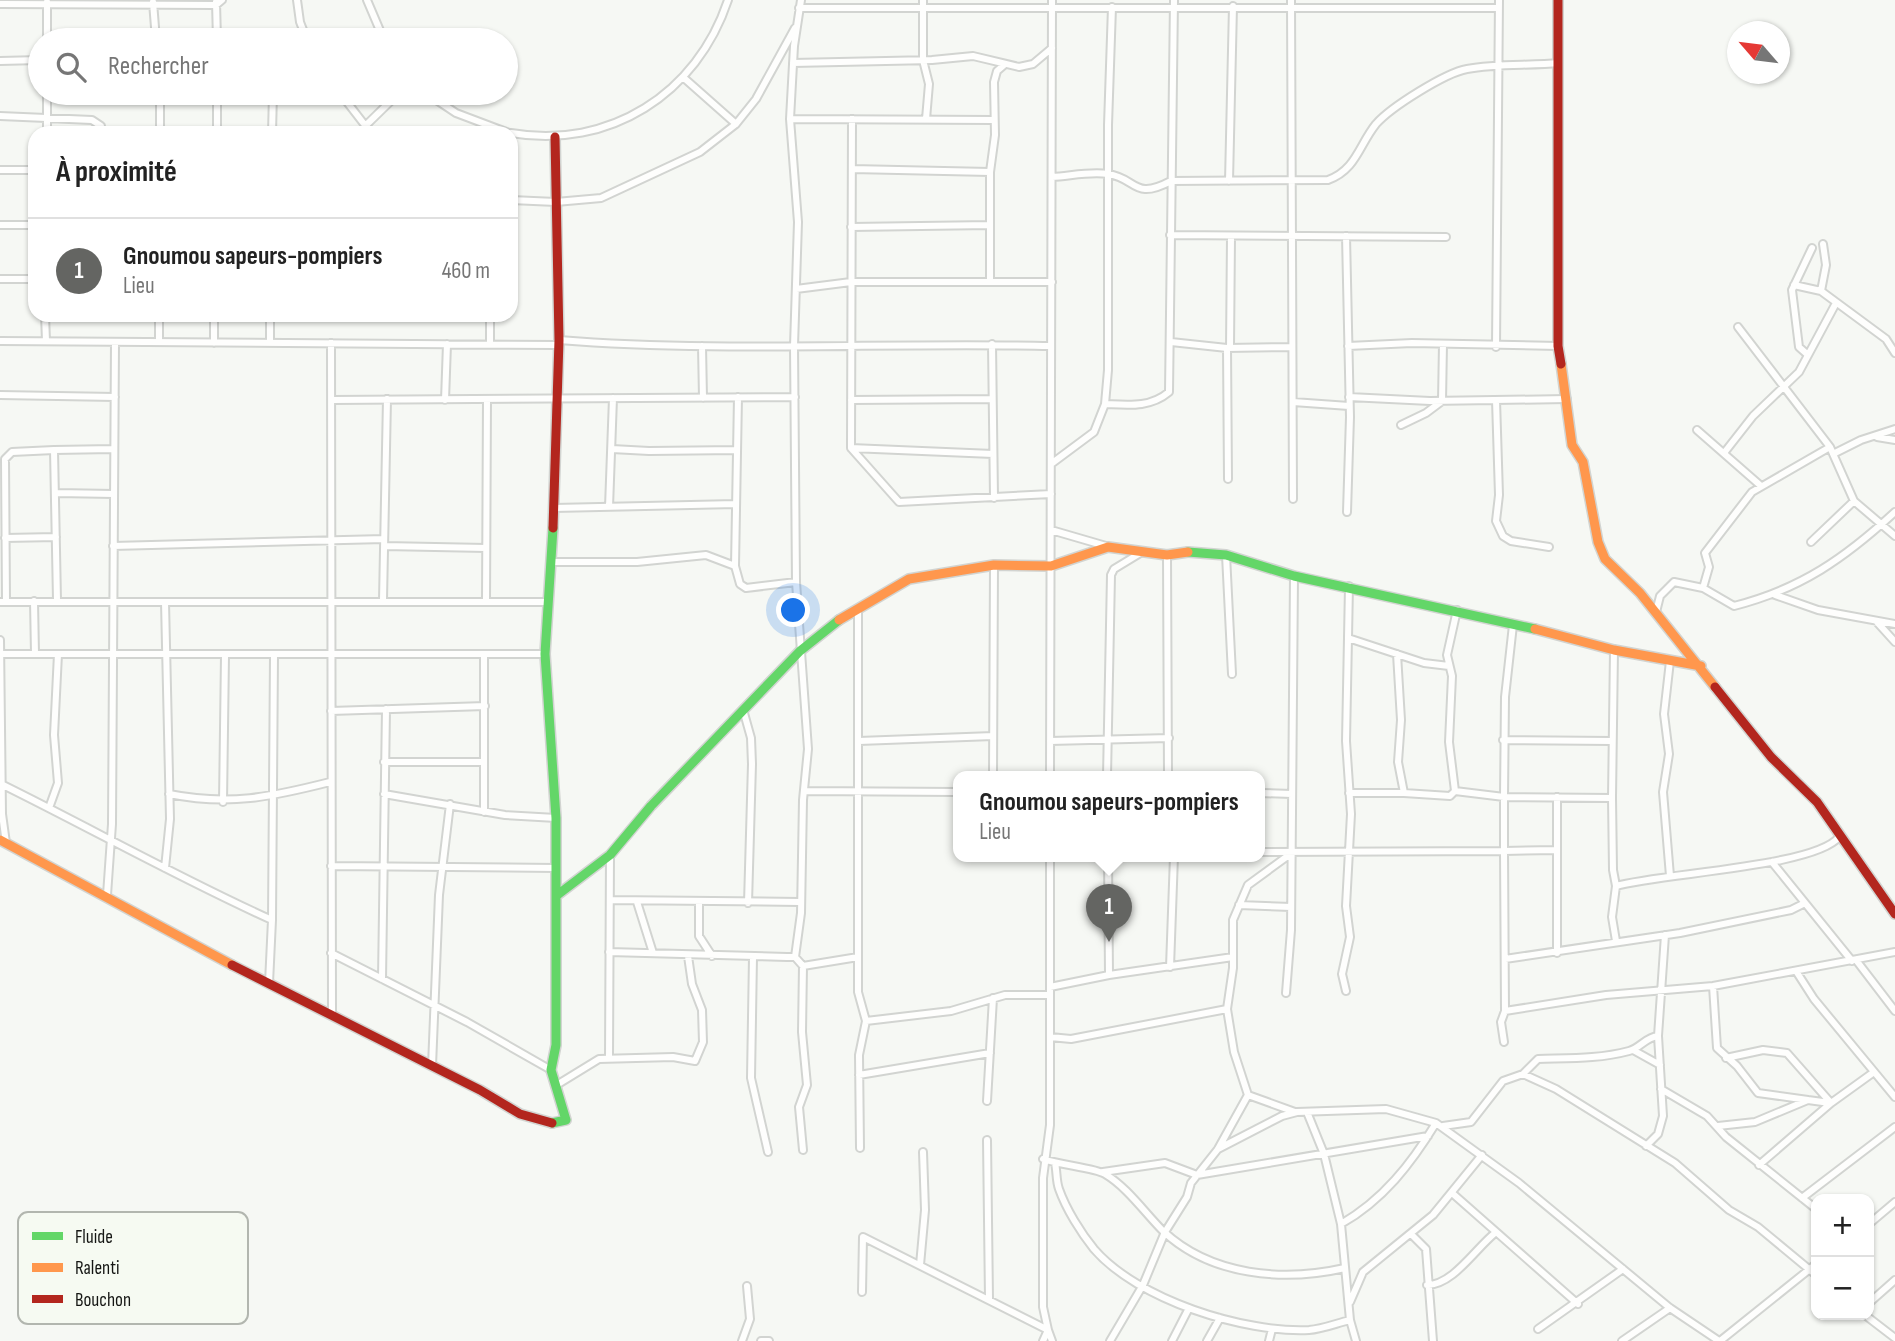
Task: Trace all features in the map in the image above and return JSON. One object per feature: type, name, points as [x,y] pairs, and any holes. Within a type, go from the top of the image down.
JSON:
[{"type":"street","points":[[297,0],[302,28]]},
{"type":"street","points":[[367,0],[379,28]]},
{"type":"street","points":[[518,134],[555,137],[597,130],[655,103],[684,78],[704,52],[728,0]]},
{"type":"street","points":[[1496,347],[1499,0]]},
{"type":"street","points":[[1558,0],[1558,346],[1572,446],[1583,462],[1598,542],[1613,570],[1640,593],[1701,666],[1771,757],[1817,802],[1895,914]]},
{"type":"street","points":[[47,2],[47,28]]},
{"type":"street","points":[[153,2],[155,28]]},
{"type":"street","points":[[0,4],[218,2],[217,28]]},
{"type":"street","points":[[794,957],[800,902],[808,730],[796,582],[794,346],[798,222],[790,119],[800,4],[1052,3],[1112,7],[1173,3],[1233,6],[1290,3],[1499,8]]},
{"type":"street","points":[[1050,771],[1052,3]]},
{"type":"street","points":[[1105,404],[1134,406],[1162,398],[1169,392],[1173,3]]},
{"type":"street","points":[[1290,3],[1293,499]]},
{"type":"street","points":[[923,4],[923,60],[929,84],[926,119]]},
{"type":"street","points":[[1229,181],[1233,6]]},
{"type":"street","points":[[1051,464],[1094,432],[1105,404],[1108,370],[1112,7]]},
{"type":"street","points":[[518,200],[556,202],[601,198],[700,152],[736,124],[766,85],[797,23]]},
{"type":"street","points":[[793,63],[973,56],[1019,67],[1033,64],[1052,47]]},
{"type":"street","points":[[0,61],[28,60]]},
{"type":"street","points":[[1052,177],[1110,173],[1144,188],[1155,189],[1171,181],[1291,181],[1336,177],[1353,163],[1376,124],[1412,95],[1454,73],[1500,66],[1559,63]]},
{"type":"street","points":[[990,281],[990,172],[994,82],[997,71],[1004,65]]},
{"type":"street","points":[[684,78],[736,124]]},
{"type":"street","points":[[47,105],[47,126]]},
{"type":"street","points":[[160,105],[160,126]]},
{"type":"street","points":[[216,126],[217,105]]},
{"type":"street","points":[[272,126],[273,105]]},
{"type":"street","points":[[348,105],[363,126]]},
{"type":"street","points":[[365,126],[387,105]]},
{"type":"street","points":[[444,105],[456,113],[491,126]]},
{"type":"street","points":[[0,116],[92,120],[101,126]]},
{"type":"street","points":[[790,119],[994,120]]},
{"type":"street","points":[[852,119],[850,448],[899,502],[1051,494]]},
{"type":"street","points":[[0,640],[3,842],[520,1114],[547,1124],[566,1120],[551,1070],[556,1045],[556,818],[545,654],[552,562],[559,343],[555,137]]},
{"type":"street","points":[[852,169],[990,172]]},
{"type":"street","points":[[0,170],[28,170]]},
{"type":"street","points":[[0,225],[28,225]]},
{"type":"street","points":[[851,227],[990,225]]},
{"type":"street","points":[[1170,235],[1446,237]]},
{"type":"street","points":[[1346,236],[1349,397],[1347,512]]},
{"type":"street","points":[[1228,479],[1231,237]]},
{"type":"street","points":[[1821,292],[1826,265],[1823,244]]},
{"type":"street","points":[[1808,355],[1799,347],[1792,292],[1812,248]]},
{"type":"street","points":[[0,279],[28,279]]},
{"type":"street","points":[[796,289],[851,282],[1052,282]]},
{"type":"street","points":[[1794,285],[1821,292],[1886,339],[1895,354]]},
{"type":"street","points":[[1724,453],[1753,416],[1798,372],[1836,303]]},
{"type":"street","points":[[46,322],[46,341]]},
{"type":"street","points":[[159,322],[159,342]]},
{"type":"street","points":[[214,322],[214,343]]},
{"type":"street","points":[[270,322],[270,343]]},
{"type":"street","points":[[490,322],[490,344]]},
{"type":"street","points":[[1738,327],[1785,385],[1832,451],[1853,501],[1895,536]]},
{"type":"street","points":[[0,341],[1051,346]]},
{"type":"street","points":[[107,895],[111,838],[116,342]]},
{"type":"street","points":[[1171,342],[1229,348],[1292,347]]},
{"type":"street","points":[[331,343],[331,1015]]},
{"type":"street","points":[[445,400],[447,344]]},
{"type":"street","points":[[992,344],[994,498]]},
{"type":"street","points":[[1442,401],[1443,344]]},
{"type":"street","points":[[702,346],[703,398]]},
{"type":"street","points":[[1348,346],[1558,346]]},
{"type":"street","points":[[0,395],[115,397]]},
{"type":"street","points":[[737,397],[734,566],[740,584],[746,588],[796,582]]},
{"type":"street","points":[[332,400],[795,397]]},
{"type":"street","points":[[1349,397],[1442,401],[1567,398]]},
{"type":"street","points":[[609,506],[613,398]]},
{"type":"street","points":[[383,600],[387,399]]},
{"type":"street","points":[[486,602],[487,399]]},
{"type":"street","points":[[850,400],[992,399]]},
{"type":"street","points":[[1496,400],[1499,495],[1496,521],[1503,536],[1511,541],[1549,547]]},
{"type":"street","points":[[1401,425],[1426,413],[1442,401]]},
{"type":"street","points":[[1293,402],[1349,406]]},
{"type":"street","points":[[1703,588],[1709,567],[1707,549],[1728,526],[1743,501],[1761,486],[1832,451],[1895,429]]},
{"type":"street","points":[[1697,430],[1761,486]]},
{"type":"street","points":[[1872,436],[1895,440]]},
{"type":"street","points":[[850,448],[993,454]]},
{"type":"street","points":[[113,449],[7,454],[3,602],[547,602]]},
{"type":"street","points":[[612,449],[737,450]]},
{"type":"street","points":[[54,450],[57,493],[57,600]]},
{"type":"street","points":[[57,493],[114,494]]},
{"type":"street","points":[[1811,542],[1853,501]]},
{"type":"street","points":[[554,508],[736,505]]},
{"type":"street","points":[[1656,615],[1660,596],[1674,582],[1703,588],[1734,606],[1775,595],[1861,544],[1895,512]]},
{"type":"street","points":[[1051,530],[1108,547],[1142,552],[1167,555],[1181,552],[1226,555],[1294,576],[1457,610],[1614,650],[1701,666]]},
{"type":"street","points":[[5,538],[56,537]]},
{"type":"street","points":[[113,546],[331,542],[486,548]]},
{"type":"street","points":[[556,896],[610,855],[651,806],[800,651],[829,626],[858,607],[909,579],[994,565],[1051,566],[1108,547]]},
{"type":"street","points":[[1107,771],[1111,575],[1114,569],[1142,552]]},
{"type":"street","points":[[552,562],[636,562],[706,555],[734,566]]},
{"type":"street","points":[[1167,555],[1168,771]]},
{"type":"street","points":[[1226,555],[1232,674]]},
{"type":"street","points":[[993,771],[994,565]]},
{"type":"street","points":[[1286,993],[1291,907],[1294,576]]},
{"type":"street","points":[[1346,991],[1342,974],[1350,935],[1346,906],[1349,586]]},
{"type":"street","points":[[1775,595],[1818,610],[1895,624]]},
{"type":"street","points":[[34,601],[34,654]]},
{"type":"street","points":[[165,602],[169,794],[165,868]]},
{"type":"street","points":[[858,607],[858,992],[866,1021],[859,1075],[860,1148]]},
{"type":"street","points":[[1455,792],[1450,742],[1453,689],[1447,655],[1457,610]]},
{"type":"street","points":[[1876,621],[1895,642]]},
{"type":"street","points":[[1504,1042],[1501,1022],[1505,1011],[1503,740],[1513,625]]},
{"type":"street","points":[[1348,638],[1424,663],[1449,666]]},
{"type":"street","points":[[1614,650],[1612,798],[1613,870],[1616,886],[1612,909],[1616,941]]},
{"type":"street","points":[[1,654],[545,654]]},
{"type":"street","points":[[49,808],[58,783],[54,735],[58,654]]},
{"type":"street","points":[[1397,654],[1401,720],[1398,762],[1404,793]]},
{"type":"street","points":[[223,802],[225,655]]},
{"type":"street","points":[[269,983],[274,655]]},
{"type":"street","points":[[484,655],[484,812]]},
{"type":"street","points":[[1670,660],[1664,714],[1669,754],[1663,792],[1670,876]]},
{"type":"street","points":[[331,711],[485,706]]},
{"type":"street","points":[[382,979],[386,709]]},
{"type":"street","points":[[744,712],[751,738],[748,903]]},
{"type":"street","points":[[859,741],[993,736]]},
{"type":"street","points":[[1051,741],[1169,738]]},
{"type":"street","points":[[1503,740],[1612,741]]},
{"type":"street","points":[[384,762],[484,762]]},
{"type":"street","points":[[169,794],[223,802],[273,796],[330,782]]},
{"type":"street","points":[[3,785],[272,920]]},
{"type":"street","points":[[804,791],[953,792]]},
{"type":"street","points":[[1349,793],[1450,796],[1455,792],[1504,797],[1612,798]]},
{"type":"street","points":[[1265,793],[1292,794]]},
{"type":"street","points":[[384,794],[484,812],[556,818]]},
{"type":"street","points":[[1557,797],[1557,953]]},
{"type":"street","points":[[432,1066],[441,868],[450,804]]},
{"type":"street","points":[[1616,886],[1772,862],[1822,849],[1833,844],[1839,837]]},
{"type":"street","points":[[1265,852],[1557,849]]},
{"type":"street","points":[[1110,1341],[1143,1285],[1165,1232],[1197,1175],[1218,1149],[1248,1095],[1234,1052],[1227,1009],[1233,957],[1233,920],[1248,885],[1290,853]]},
{"type":"street","points":[[609,1058],[610,855]]},
{"type":"street","points":[[1050,862],[1050,1125],[1043,1159],[1043,1307],[1052,1341]]},
{"type":"street","points":[[1108,862],[1109,975]]},
{"type":"street","points":[[1170,967],[1174,862]]},
{"type":"street","points":[[1772,862],[1895,1011]]},
{"type":"street","points":[[331,866],[383,869],[556,868]]},
{"type":"street","points":[[610,900],[800,902]]},
{"type":"street","points":[[637,902],[653,953]]},
{"type":"street","points":[[699,903],[699,936],[712,956]]},
{"type":"street","points":[[1505,959],[1665,935],[1791,909],[1805,903]]},
{"type":"street","points":[[1240,905],[1291,907]]},
{"type":"street","points":[[1646,1146],[1662,1128],[1658,1036],[1665,935]]},
{"type":"street","points":[[609,952],[794,957],[803,966],[802,1032],[807,1085],[799,1107],[803,1150]]},
{"type":"street","points":[[1505,1011],[1663,989],[1713,986],[1895,952]]},
{"type":"street","points":[[331,953],[551,1070]]},
{"type":"street","points":[[555,1086],[599,1059],[673,1057],[695,1060],[703,1042],[702,1010],[692,984],[688,956]]},
{"type":"street","points":[[753,957],[751,1078],[768,1152]]},
{"type":"street","points":[[803,966],[858,957]]},
{"type":"street","points":[[866,1021],[951,1011],[993,998],[1050,991],[1109,975],[1233,957]]},
{"type":"street","points":[[1796,971],[1814,999],[1895,1097]]},
{"type":"street","points":[[1713,986],[1715,1041],[1719,1053],[1737,1066],[1758,1093],[1831,1103]]},
{"type":"street","points":[[987,1101],[993,998]]},
{"type":"street","points":[[1050,1037],[1072,1039],[1227,1009]]},
{"type":"street","points":[[1443,1126],[1471,1122],[1503,1081],[1524,1074],[1538,1059],[1596,1059],[1633,1051],[1649,1038],[1658,1036]]},
{"type":"street","points":[[1726,1058],[1763,1050],[1787,1054],[1831,1103]]},
{"type":"street","points":[[1633,1051],[1660,1065]]},
{"type":"street","points":[[859,1075],[990,1053]]},
{"type":"street","points":[[1759,1165],[1831,1103],[1874,1072]]},
{"type":"street","points":[[1524,1074],[1556,1088],[1675,1163],[1729,1210],[1758,1227],[1811,1272]]},
{"type":"street","points":[[1661,1089],[1692,1105],[1759,1165],[1811,1205]]},
{"type":"street","points":[[1248,1095],[1297,1112]]},
{"type":"street","points":[[1718,1126],[1755,1122],[1808,1100]]},
{"type":"street","points":[[1218,1149],[1282,1116],[1297,1112],[1386,1109],[1436,1123],[1482,1155],[1670,1308],[1719,1341],[1811,1268]]},
{"type":"street","points":[[1307,1112],[1324,1154],[1341,1224],[1350,1320],[1356,1341]]},
{"type":"street","points":[[1341,1224],[1362,1212],[1399,1178],[1418,1155],[1436,1123]]},
{"type":"street","points":[[1802,1198],[1895,1126]]},
{"type":"street","points":[[1043,1159],[1103,1172],[1166,1163],[1197,1175],[1428,1136]]},
{"type":"street","points":[[988,1140],[989,1298]]},
{"type":"street","points":[[920,1265],[925,1210],[923,1152]]},
{"type":"street","points":[[1349,1303],[1363,1272],[1375,1259],[1411,1234],[1452,1193],[1482,1155]]},
{"type":"street","points":[[1055,1163],[1058,1187],[1085,1237],[1119,1271],[1143,1285],[1189,1308],[1272,1329],[1312,1330],[1350,1320]]},
{"type":"street","points":[[1103,1172],[1165,1232],[1206,1259],[1247,1271],[1290,1276],[1345,1268]]},
{"type":"street","points":[[1452,1193],[1578,1304]]},
{"type":"street","points":[[1874,1220],[1894,1205]]},
{"type":"street","points":[[1427,1284],[1438,1283],[1455,1273],[1495,1233]]},
{"type":"street","points":[[1411,1234],[1426,1249],[1433,1341]]},
{"type":"street","points":[[862,1292],[863,1237],[1048,1330]]},
{"type":"street","points":[[1538,1329],[1578,1304],[1623,1269]]},
{"type":"street","points":[[1874,1299],[1895,1280]]},
{"type":"street","points":[[742,1341],[750,1319],[747,1286]]},
{"type":"street","points":[[1172,1341],[1189,1308]]},
{"type":"street","points":[[1622,1341],[1670,1308]]},
{"type":"street","points":[[1207,1341],[1220,1318]]},
{"type":"street","points":[[1872,1320],[1895,1338]]},
{"type":"street","points":[[1269,1341],[1272,1329]]},
{"type":"street","points":[[1043,1341],[1048,1330]]},
{"type":"street","points":[[761,1341],[769,1341]]},
{"type":"traffic: fast","points":[[552,1123],[566,1120],[551,1070],[556,1045],[556,818],[545,654],[553,528]]},
{"type":"traffic: fast","points":[[1188,552],[1226,555],[1294,576],[1535,629]]},
{"type":"traffic: fast","points":[[556,896],[610,855],[651,806],[800,651],[839,620]]},
{"type":"traffic: slow","points":[[1561,364],[1572,445],[1583,462],[1598,542],[1605,559],[1640,593],[1715,687]]},
{"type":"traffic: slow","points":[[839,620],[909,579],[994,565],[1051,566],[1108,547],[1167,555],[1188,552]]},
{"type":"traffic: slow","points":[[1535,629],[1614,650],[1701,666]]},
{"type":"traffic: slow","points":[[0,840],[232,965]]},
{"type":"traffic: jam","points":[[1558,0],[1558,346],[1561,364]]},
{"type":"traffic: jam","points":[[553,528],[559,340],[555,137]]},
{"type":"traffic: jam","points":[[1715,687],[1771,757],[1817,802],[1895,914]]},
{"type":"traffic: jam","points":[[232,965],[480,1090],[520,1114],[552,1123]]},
{"type":"place","name":"Gnoumou sapeurs-pompiers","points":[[1109,942]]}]
